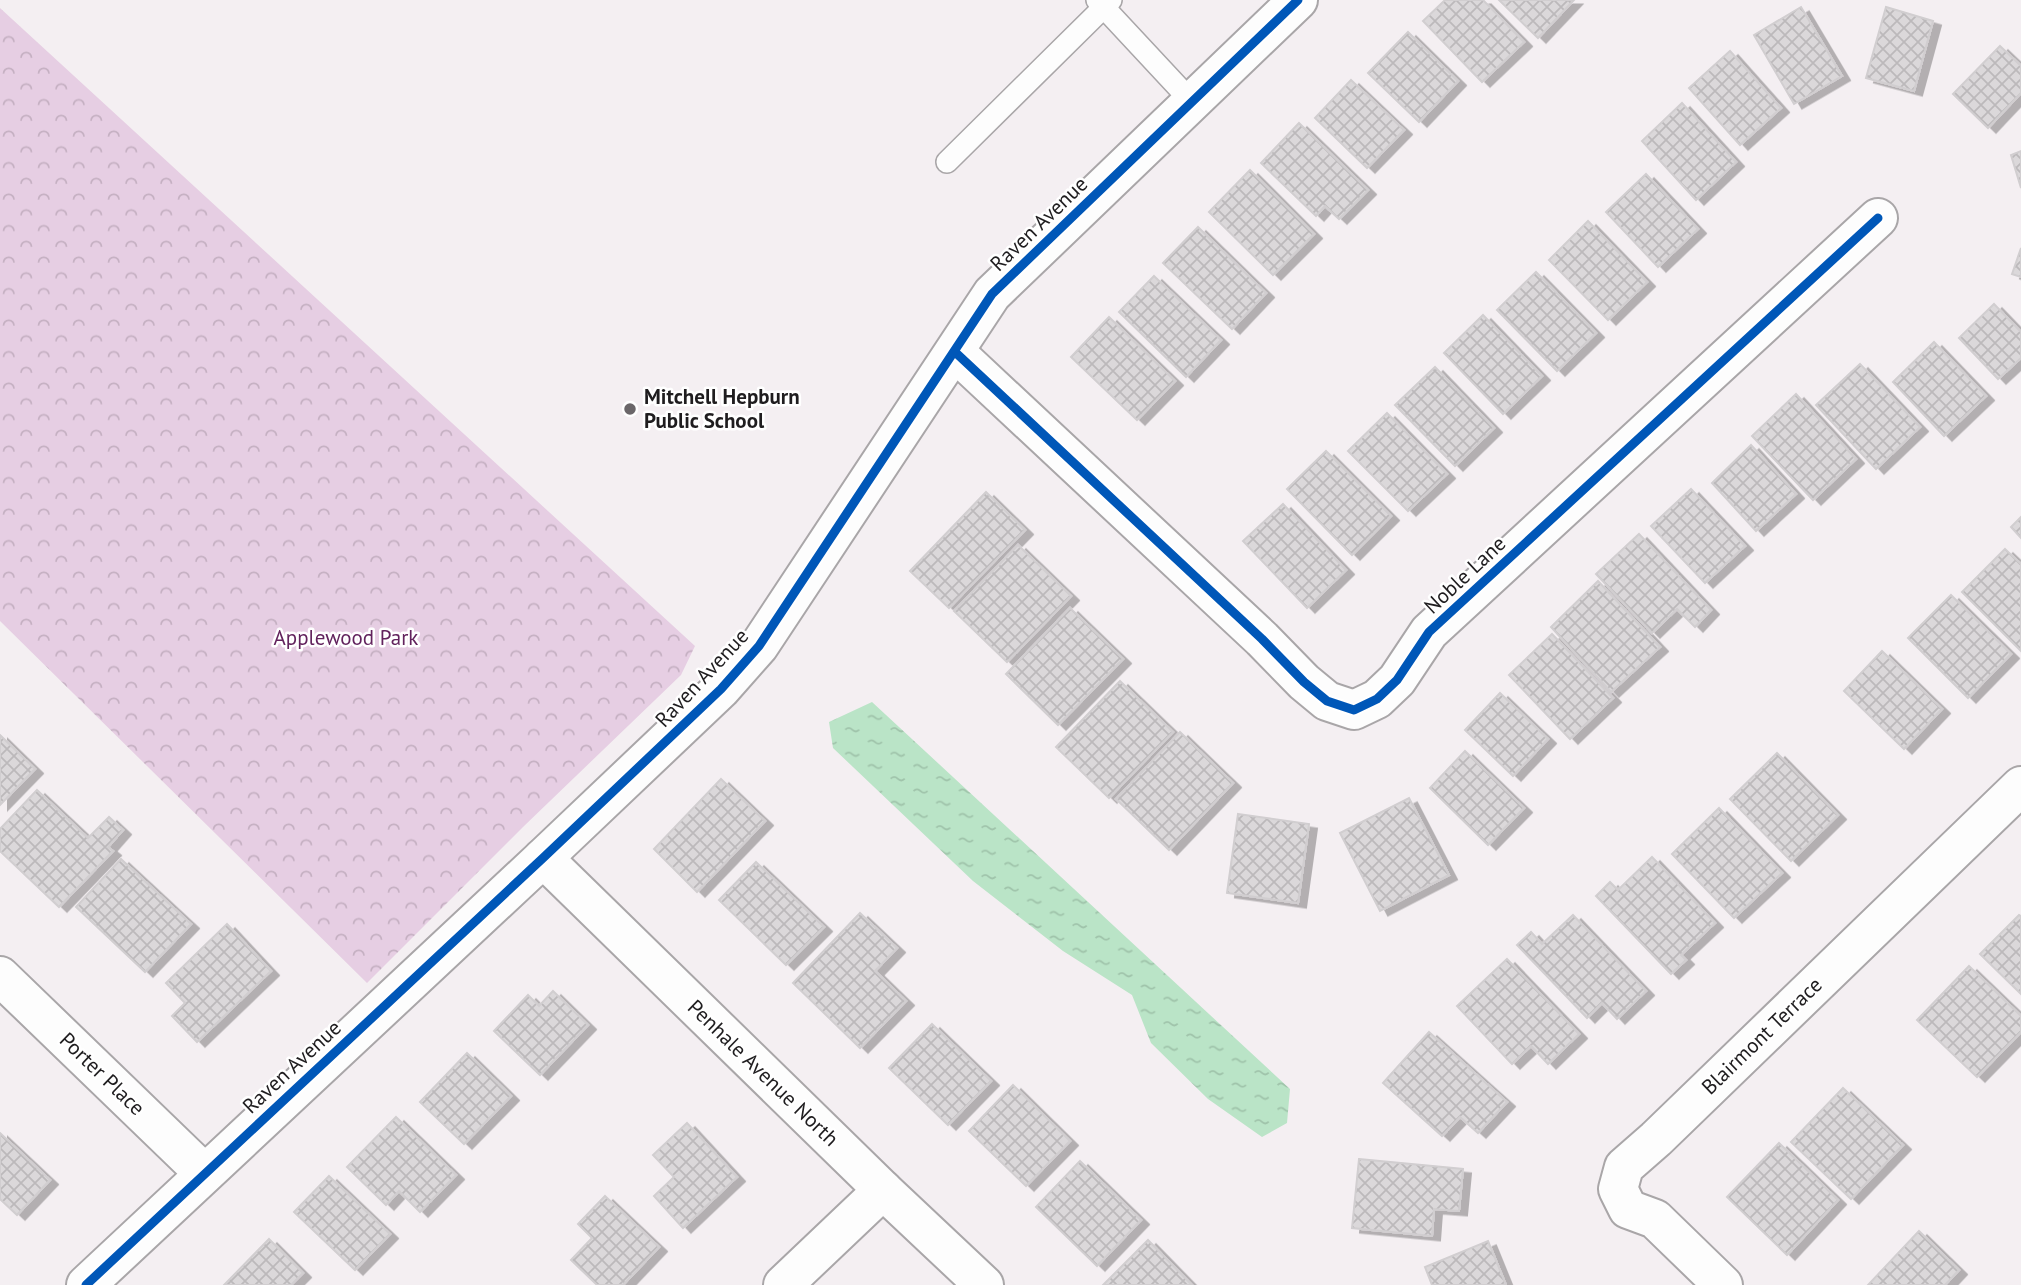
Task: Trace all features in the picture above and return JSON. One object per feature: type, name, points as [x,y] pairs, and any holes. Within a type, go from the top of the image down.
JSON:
[{"type":"street","name":"Raven Avenue","points":[[86,1285],[721,689],[759,646],[992,295],[1298,0]]},
{"type":"street","name":"Noble Lane","points":[[955,352],[1262,639],[1304,682],[1327,701],[1354,710],[1377,699],[1397,680],[1429,632],[1878,218]]},
{"type":"street","name":"Blairmont Terrace","points":[[1723,1285],[1655,1220],[1628,1209],[1618,1189],[1624,1167],[2021,786]]},
{"type":"street","name":"Penhale Avenue North","points":[[543,858],[984,1285]]},
{"type":"street","name":"Porter Place","points":[[0,976],[204,1173]]},
{"type":"street","points":[[783,1285],[883,1190]]},
{"type":"lane","points":[[947,162],[1104,2],[1192,102]]},
{"type":"green space","name":"Applewood Park","points":[[0,8],[695,646],[681,675],[523,827],[367,983],[0,621]]},
{"type":"water","points":[[872,702],[1290,1089],[1287,1123],[1262,1137],[1208,1099],[1151,1043],[1132,995],[1063,951],[973,881],[833,748],[829,722]]},
{"type":"building","points":[[1445,0],[1483,0],[1524,42],[1482,82],[1423,21]]},
{"type":"building","points":[[1499,0],[1574,0],[1538,38]]},
{"type":"building","points":[[1801,7],[1842,76],[1794,104],[1754,35]]},
{"type":"building","points":[[1886,7],[1933,21],[1914,91],[1866,78]]},
{"type":"building","points":[[1408,32],[1458,81],[1419,122],[1368,73]]},
{"type":"building","points":[[2000,46],[2021,66],[2021,93],[1988,128],[1953,94]]},
{"type":"building","points":[[1730,51],[1781,108],[1740,145],[1689,88]]},
{"type":"building","points":[[1351,80],[1404,130],[1367,168],[1315,118]]},
{"type":"building","points":[[1682,103],[1736,162],[1696,200],[1642,141]]},
{"type":"building","points":[[1299,123],[1368,190],[1339,219],[1325,206],[1316,216],[1261,163]]},
{"type":"building","points":[[2021,151],[2021,188],[2011,155]]},
{"type":"building","points":[[1250,170],[1314,234],[1273,275],[1209,212]]},
{"type":"building","points":[[1646,174],[1698,229],[1658,267],[1606,212]]},
{"type":"building","points":[[1588,221],[1647,282],[1608,320],[1549,260]]},
{"type":"building","points":[[1198,227],[1266,293],[1232,329],[1163,263]]},
{"type":"building","points":[[2021,248],[2021,277],[2012,274]]},
{"type":"building","points":[[1536,272],[1596,333],[1557,371],[1497,310]]},
{"type":"building","points":[[1154,276],[1221,340],[1186,377],[1119,312]]},
{"type":"building","points":[[1994,304],[2021,332],[2021,358],[1998,379],[1959,338]]},
{"type":"building","points":[[1483,315],[1542,376],[1503,414],[1444,353]]},
{"type":"building","points":[[1109,317],[1175,381],[1137,420],[1071,357]]},
{"type":"building","points":[[1934,342],[1986,396],[1944,436],[1893,382]]},
{"type":"building","points":[[1860,364],[1920,427],[1876,469],[1816,405]]},
{"type":"building","points":[[1435,367],[1494,428],[1455,466],[1395,405]]},
{"type":"building","points":[[1796,394],[1856,459],[1813,500],[1752,436]]},
{"type":"building","points":[[1387,413],[1447,474],[1408,511],[1348,451]]},
{"type":"building","points":[[1751,445],[1796,494],[1756,531],[1712,483]]},
{"type":"building","points":[[1326,451],[1391,516],[1352,555],[1287,489]]},
{"type":"building","points":[[1691,489],[1745,546],[1705,583],[1651,526]]},
{"type":"building","points":[[986,492],[1025,530],[949,608],[910,571]]},
{"type":"building","points":[[1283,504],[1346,570],[1307,608],[1243,541]]},
{"type":"building","points":[[2021,517],[2021,538],[2011,527]]},
{"type":"building","points":[[1639,534],[1711,610],[1695,627],[1677,609],[1652,633],[1596,574]]},
{"type":"building","points":[[1018,545],[1071,596],[1007,662],[954,611]]},
{"type":"building","points":[[2005,549],[2021,564],[2021,651],[1962,592]]},
{"type":"building","points":[[1598,581],[1660,647],[1611,692],[1551,627]]},
{"type":"building","points":[[1951,595],[2011,654],[1968,698],[1908,638]]},
{"type":"building","points":[[1070,608],[1123,659],[1058,725],[1006,674]]},
{"type":"building","points":[[1552,634],[1613,698],[1570,739],[1509,675]]},
{"type":"building","points":[[1882,651],[1942,709],[1904,749],[1844,691]]},
{"type":"building","points":[[1120,681],[1173,732],[1109,798],[1056,747]]},
{"type":"building","points":[[1500,693],[1548,739],[1513,776],[1465,730]]},
{"type":"building","points":[[1180,732],[1233,783],[1169,850],[1116,799]]},
{"type":"building","points":[[0,735],[35,769],[0,805]]},
{"type":"building","points":[[1465,751],[1524,808],[1488,845],[1430,788]]},
{"type":"building","points":[[1777,753],[1838,815],[1791,861],[1730,799]]},
{"type":"building","points":[[721,779],[765,821],[697,892],[654,849]]},
{"type":"building","points":[[37,790],[88,838],[109,817],[123,830],[108,847],[113,851],[59,907],[0,851],[0,829]]},
{"type":"building","points":[[1409,798],[1449,875],[1380,911],[1340,833]]},
{"type":"building","points":[[1719,808],[1782,873],[1734,918],[1672,854]]},
{"type":"building","points":[[1238,814],[1309,824],[1298,903],[1227,893]]},
{"type":"building","points":[[1652,857],[1715,923],[1681,955],[1686,960],[1671,974],[1596,896],[1610,882],[1618,890]]},
{"type":"building","points":[[121,859],[191,924],[145,972],[76,907]]},
{"type":"building","points":[[756,862],[824,927],[786,965],[719,900]]},
{"type":"building","points":[[860,913],[897,948],[875,971],[906,1001],[860,1048],[793,983]]},
{"type":"building","points":[[1573,915],[1646,991],[1617,1019],[1602,1003],[1587,1018],[1517,945],[1531,932],[1542,944]]},
{"type":"building","points":[[2021,916],[2021,994],[1980,954]]},
{"type":"building","points":[[227,924],[271,971],[197,1042],[172,1016],[185,1003],[166,983]]},
{"type":"building","points":[[1507,959],[1579,1034],[1548,1064],[1531,1046],[1512,1064],[1457,1006]]},
{"type":"building","points":[[1969,966],[2021,1016],[2021,1032],[1977,1077],[1917,1020]]},
{"type":"building","points":[[553,991],[588,1025],[540,1075],[494,1031],[528,995],[539,1006]]},
{"type":"building","points":[[932,1024],[991,1081],[948,1125],[889,1068]]},
{"type":"building","points":[[1429,1032],[1507,1102],[1478,1133],[1460,1117],[1442,1136],[1383,1083]]},
{"type":"building","points":[[467,1053],[511,1096],[464,1144],[420,1102]]},
{"type":"building","points":[[1013,1085],[1070,1141],[1026,1186],[969,1131]]},
{"type":"building","points":[[1843,1088],[1903,1145],[1851,1199],[1791,1142]]},
{"type":"building","points":[[396,1117],[456,1175],[420,1212],[399,1191],[386,1205],[347,1167]]},
{"type":"building","points":[[687,1123],[737,1177],[683,1228],[654,1196],[674,1177],[653,1155]]},
{"type":"building","points":[[0,1133],[50,1180],[17,1215],[0,1199]]},
{"type":"building","points":[[1779,1143],[1838,1200],[1787,1255],[1727,1197]]},
{"type":"building","points":[[1359,1159],[1463,1169],[1459,1211],[1434,1209],[1432,1236],[1352,1228]]},
{"type":"building","points":[[1080,1161],[1141,1220],[1097,1266],[1036,1207]]},
{"type":"building","points":[[329,1176],[390,1234],[355,1270],[294,1212]]},
{"type":"building","points":[[605,1196],[659,1247],[623,1285],[597,1285],[571,1260],[592,1238],[578,1224]]},
{"type":"building","points":[[1919,1231],[1959,1270],[1945,1285],[1868,1285]]},
{"type":"building","points":[[269,1239],[303,1273],[291,1285],[224,1285]]},
{"type":"building","points":[[1148,1240],[1192,1285],[1103,1285]]},
{"type":"building","points":[[1488,1241],[1506,1285],[1432,1285],[1425,1267]]},
{"type":"cycle path","points":[[86,1285],[721,689],[759,646],[992,294],[1298,0]]},
{"type":"cycle path","points":[[955,352],[1262,639],[1304,682],[1327,701],[1354,710],[1377,699],[1397,680],[1429,632],[1878,218]]},
{"type":"place","name":"Mitchell Hepburn Public School","points":[[630,409]]}]
